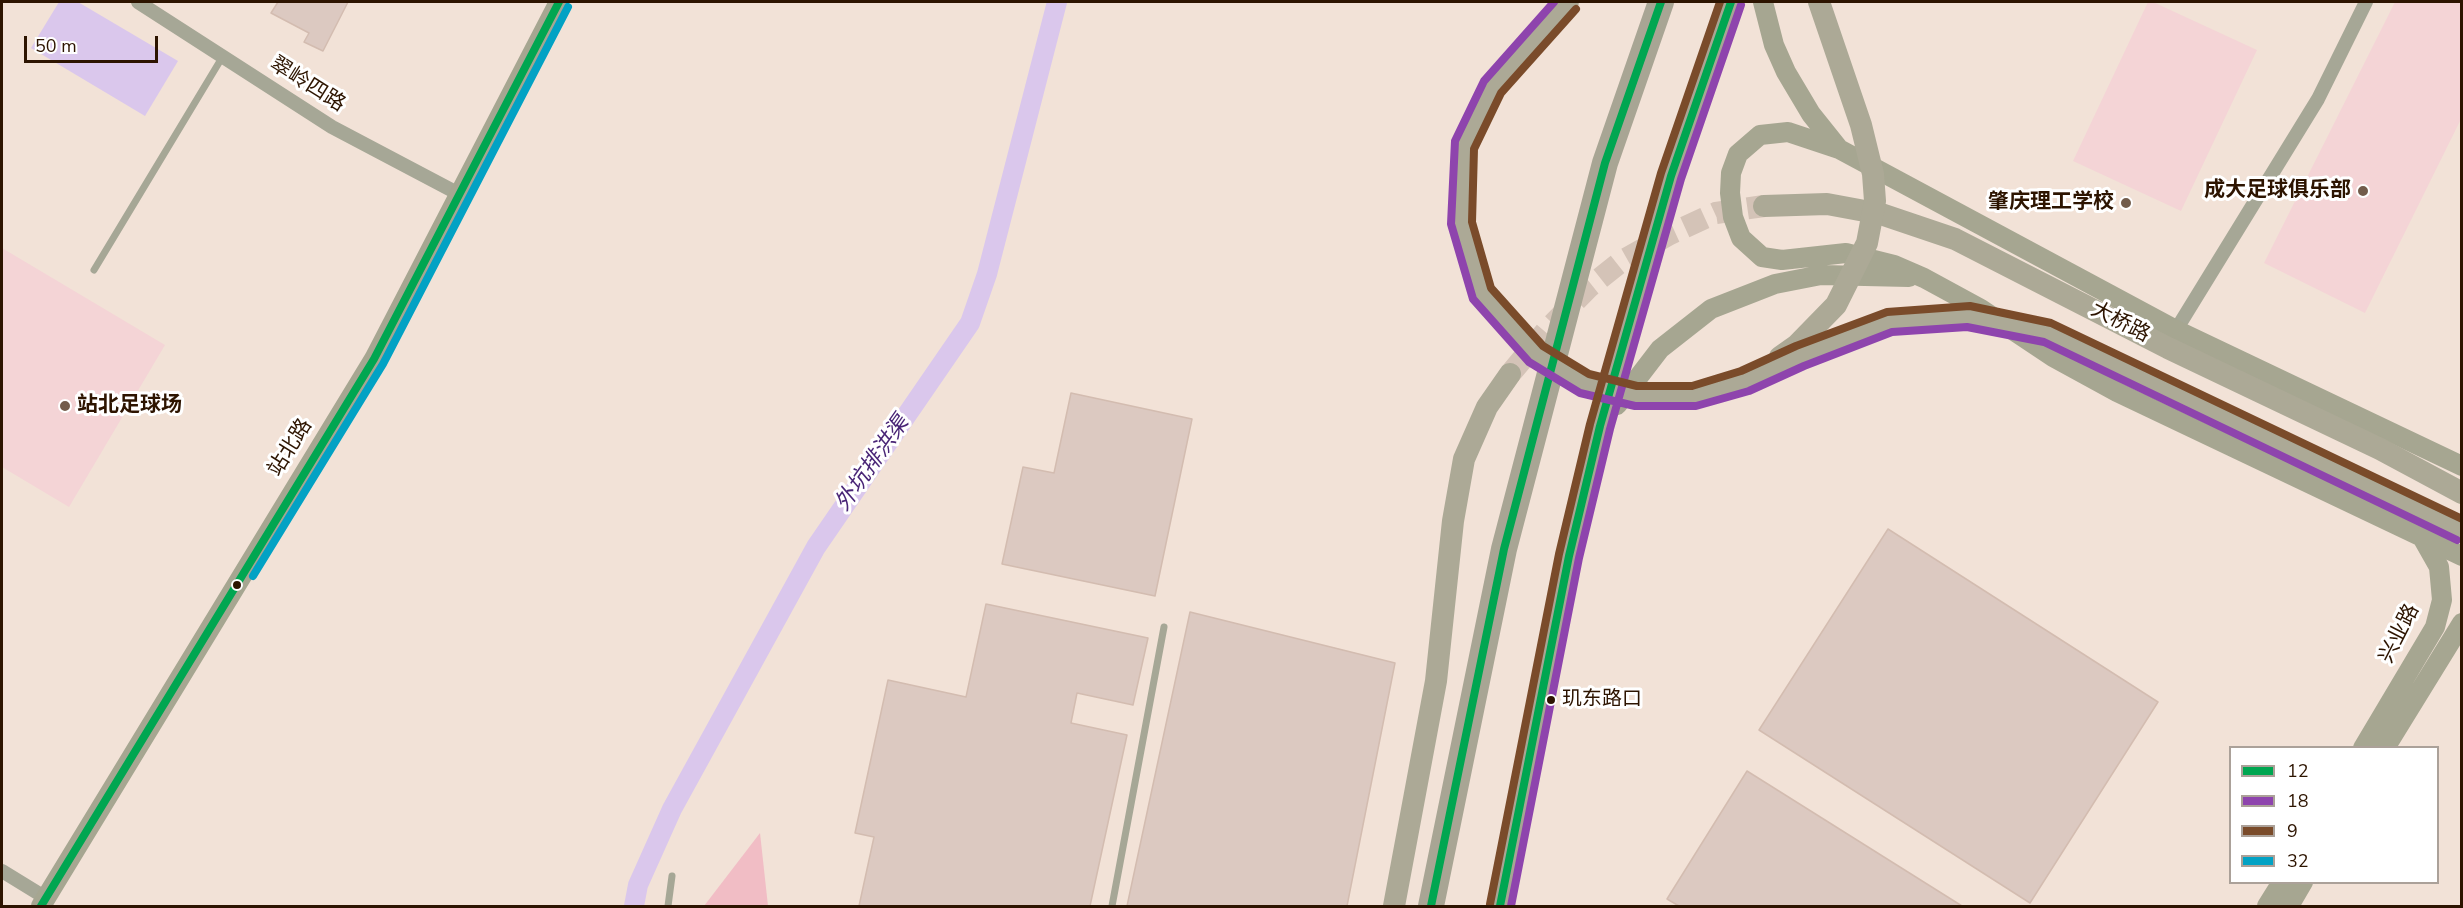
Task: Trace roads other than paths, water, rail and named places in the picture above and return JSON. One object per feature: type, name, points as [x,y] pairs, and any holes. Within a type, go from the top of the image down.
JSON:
[{"type":"highway","points":[[1431,906],[1509,526],[1605,163],[1661,2]]},
{"type":"highway","points":[[1500,906],[1569,556],[1600,426],[1671,176],[1731,2]]},
{"type":"main road","points":[[1568,2],[1492,87],[1464,146],[1461,223],[1482,293],[1536,354],[1585,384],[1636,396],[1694,396],[1745,381],[1800,356],[1890,322],[1968,316],[2047,332],[2344,472],[2462,531]]},
{"type":"main road","points":[[1745,381],[1797,345],[1836,305],[1867,243],[1875,201],[1873,174],[1861,125],[1818,2]]},
{"type":"main road","name":"大桥路","points":[[1764,206],[1827,204],[1881,214],[1955,239],[2168,348],[2380,449],[2462,493]]},
{"type":"main road","points":[[1394,906],[1437,681],[1453,521],[1464,459],[1487,407],[1510,374]]},
{"type":"street","name":"翠岭四路","points":[[138,2],[332,127],[459,194]]},
{"type":"street","name":"站北路","points":[[44,902],[374,359],[559,2]]},
{"type":"street","points":[[1763,2],[1774,45],[1786,72],[1810,114],[1839,149]]},
{"type":"street","points":[[2176,330],[2318,99],[2366,2]]},
{"type":"street","points":[[2462,466],[2176,330],[1839,149],[1788,132],[1760,135],[1738,154],[1731,173],[1730,193],[1733,217],[1741,238],[1762,257],[1782,260],[1846,253],[1894,266],[1924,278],[1981,309],[2053,357],[2117,392],[2462,556]]},
{"type":"street","points":[[1600,426],[1660,349],[1711,309],[1775,284],[1821,275],[1924,278]]},
{"type":"street","name":"兴业路","points":[[2364,746],[2435,627],[2442,600],[2439,567],[2422,537]]},
{"type":"street","name":"兴业路","points":[[2386,746],[2462,624]]},
{"type":"street","points":[[2,871],[44,902]]},
{"type":"street","points":[[2267,906],[2281,884]]},
{"type":"street","points":[[2289,906],[2302,884]]},
{"type":"lane","points":[[94,270],[223,56]]},
{"type":"lane","points":[[1112,906],[1164,627]]},
{"type":"lane","points":[[668,906],[672,876]]},
{"type":"waterway","name":"外坑排洪渠","points":[[634,906],[638,885],[672,809],[816,547],[970,323],[987,274],[1057,2]]},
{"type":"tunnel","points":[[1510,374],[1546,331],[1589,287],[1622,261],[1670,234],[1716,213],[1764,206]]},
{"type":"place","name":"成大足球俱乐部","points":[[2363,191]]},
{"type":"place","name":"肇庆理工学校","points":[[2126,203]]},
{"type":"place","name":"站北足球场","points":[[65,406]]},
{"type":"place","name":"玑东路口","points":[[1551,700]]}]
